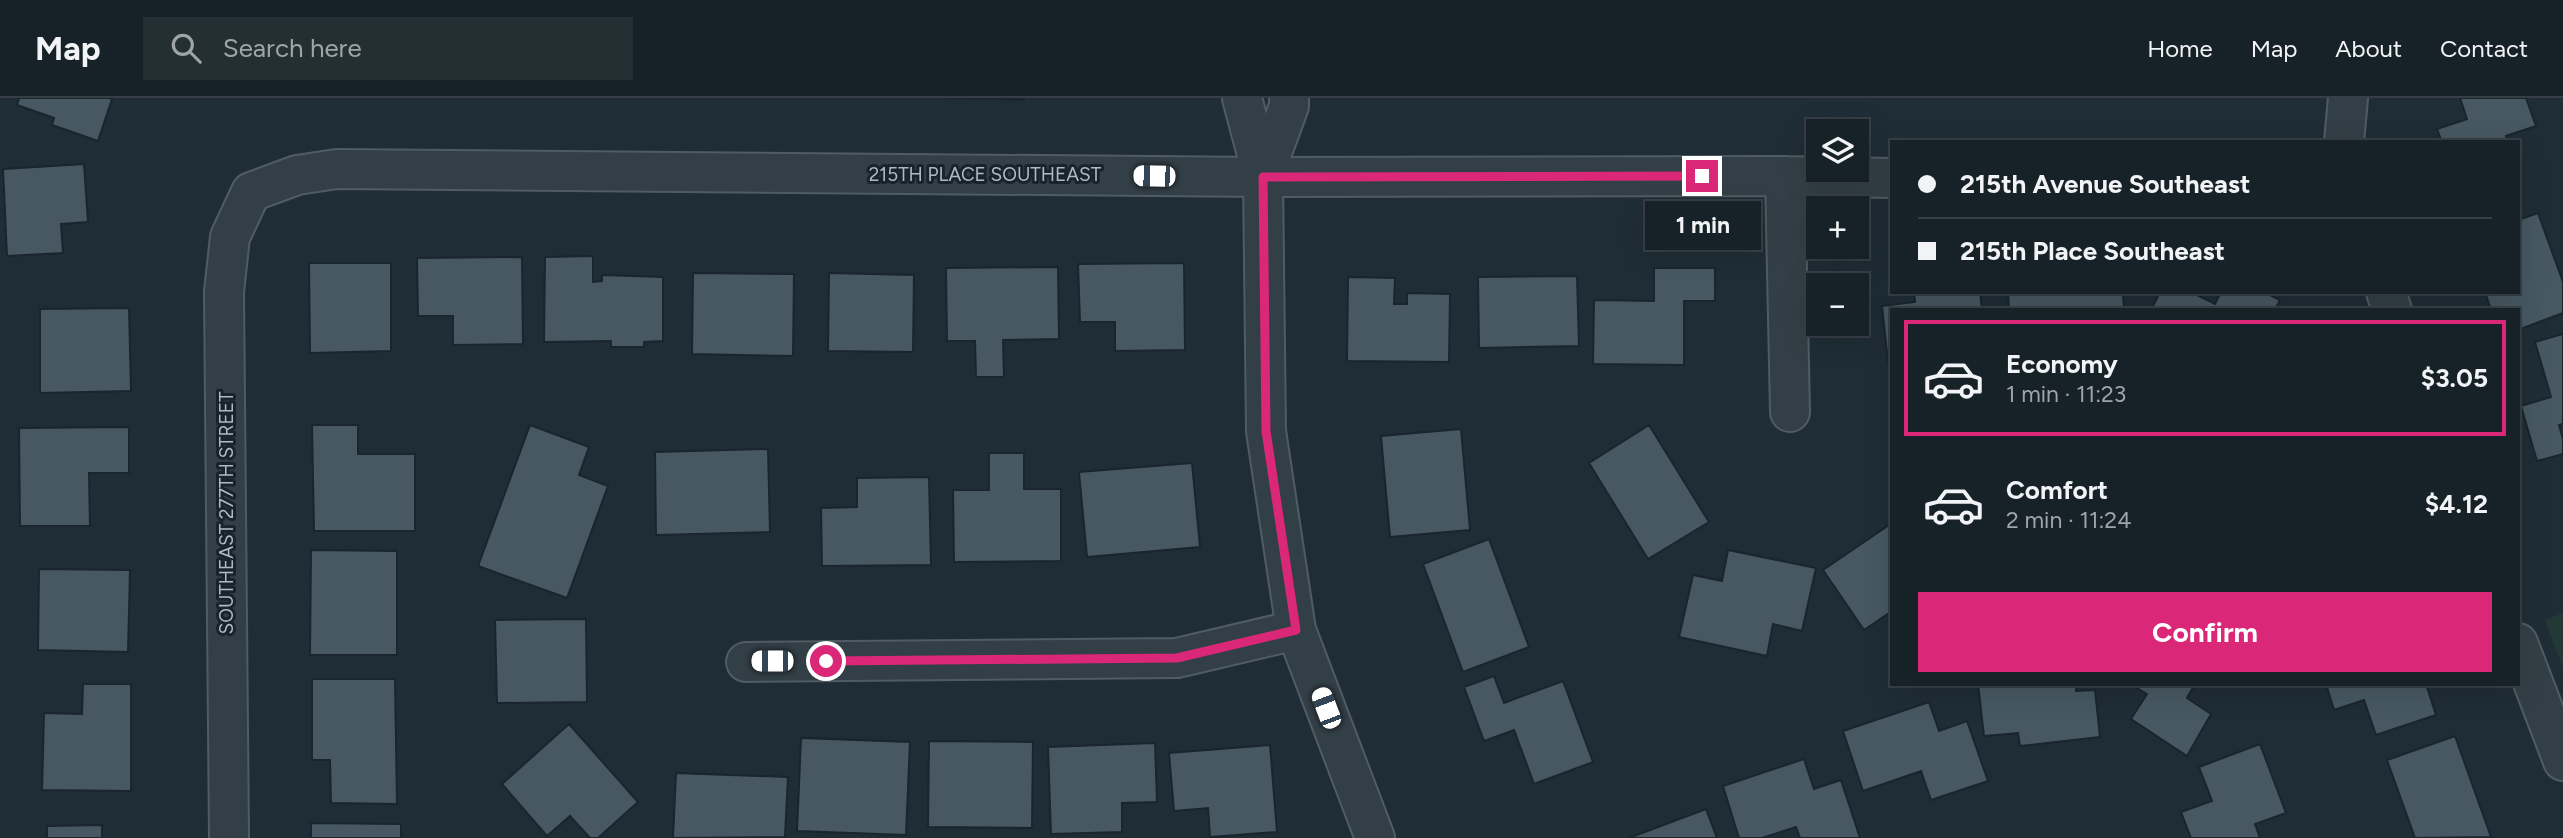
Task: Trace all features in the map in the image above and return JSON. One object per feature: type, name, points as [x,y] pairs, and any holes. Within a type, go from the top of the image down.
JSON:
[{"type":"street","points":[[1242,98],[1263,177],[1266,431],[1296,630],[1375,838]]},
{"type":"street","points":[[1263,177],[1289,106],[1289,98]]},
{"type":"street","points":[[2344,140],[2348,98]]},
{"type":"street","name":"215TH PLACE SOUTHEAST","points":[[251,192],[297,175],[337,169],[1263,177],[1890,178]]},
{"type":"street","points":[[1785,176],[1790,412]]},
{"type":"street","name":"SOUTHEAST 277TH STREET","points":[[229,838],[224,292],[230,237],[251,192]]},
{"type":"street","points":[[746,662],[1177,658],[1296,630]]},
{"type":"street","points":[[2520,648],[2563,761]]},
{"type":"green space","points":[[2563,613],[2563,668],[2545,620]]},
{"type":"building","points":[[19,98],[112,99],[98,141],[52,125],[54,118],[17,105]]},
{"type":"building","points":[[947,98],[1024,98],[1024,100]]},
{"type":"building","points":[[2460,98],[2526,98],[2536,126],[2506,136],[2507,140],[2441,140],[2437,129],[2467,119]]},
{"type":"building","points":[[84,164],[88,222],[61,224],[63,253],[7,256],[3,169]]},
{"type":"building","points":[[2538,213],[2563,282],[2563,313],[2520,329],[2520,308],[2490,308],[2486,294],[2520,294],[2520,219]]},
{"type":"building","points":[[593,256],[593,282],[602,281],[602,275],[663,277],[663,341],[644,342],[644,347],[611,347],[611,341],[544,342],[545,257]]},
{"type":"building","points":[[522,257],[523,344],[453,345],[453,316],[418,316],[417,258]]},
{"type":"building","points":[[309,263],[391,263],[391,351],[310,353]]},
{"type":"building","points":[[1184,263],[1185,350],[1115,351],[1115,322],[1080,322],[1078,264]]},
{"type":"building","points":[[1058,267],[1059,339],[1003,340],[1004,377],[976,377],[975,341],[947,341],[946,268]]},
{"type":"building","points":[[1654,268],[1715,268],[1715,301],[1684,301],[1684,365],[1593,364],[1594,300],[1654,301]]},
{"type":"building","points":[[693,273],[794,274],[793,356],[692,354]]},
{"type":"building","points":[[829,273],[914,275],[913,352],[828,351]]},
{"type":"building","points":[[1577,276],[1579,346],[1479,348],[1478,277]]},
{"type":"building","points":[[1348,277],[1395,278],[1394,304],[1407,304],[1407,293],[1450,294],[1449,362],[1347,361]]},
{"type":"building","points":[[1914,294],[1980,294],[1982,308],[1890,308],[1888,362],[1882,306],[1915,302]]},
{"type":"building","points":[[2008,294],[2123,294],[2124,308],[2009,308]]},
{"type":"building","points":[[2159,294],[2195,294],[2215,304],[2220,294],[2268,294],[2280,300],[2276,308],[2152,308]]},
{"type":"building","points":[[129,308],[131,391],[40,393],[40,309]]},
{"type":"building","points":[[2563,334],[2563,424],[2559,425],[2563,454],[2537,461],[2521,406],[2551,397],[2535,342]]},
{"type":"building","points":[[312,425],[358,425],[358,454],[415,454],[415,531],[314,531]]},
{"type":"building","points":[[530,425],[589,447],[579,475],[608,486],[567,598],[478,566]]},
{"type":"building","points":[[1649,425],[1709,522],[1648,559],[1589,463]]},
{"type":"building","points":[[129,427],[129,473],[89,473],[90,526],[20,526],[19,428]]},
{"type":"building","points":[[1461,429],[1470,530],[1390,537],[1381,436]]},
{"type":"building","points":[[768,449],[770,532],[656,535],[655,452]]},
{"type":"building","points":[[989,453],[1024,453],[1024,489],[1061,489],[1061,561],[954,562],[953,490],[989,490]]},
{"type":"building","points":[[1192,463],[1200,547],[1087,557],[1079,472]]},
{"type":"building","points":[[929,477],[931,565],[822,566],[821,508],[857,507],[857,478]]},
{"type":"building","points":[[1890,524],[1890,612],[1864,630],[1823,570]]},
{"type":"building","points":[[1489,539],[1529,647],[1463,672],[1423,564]]},
{"type":"building","points":[[311,550],[397,551],[397,655],[310,655]]},
{"type":"building","points":[[1728,550],[1816,568],[1802,631],[1773,624],[1767,656],[1679,637],[1693,575],[1722,581]]},
{"type":"building","points":[[39,569],[130,570],[128,652],[38,650]]},
{"type":"building","points":[[586,619],[587,702],[497,703],[495,620]]},
{"type":"building","points":[[1494,676],[1504,703],[1563,681],[1593,762],[1534,784],[1514,730],[1484,741],[1464,687]]},
{"type":"building","points":[[312,679],[395,679],[397,804],[331,803],[330,760],[312,760]]},
{"type":"building","points":[[83,684],[131,684],[131,791],[42,790],[44,713],[82,714]]},
{"type":"building","points":[[1978,686],[2076,686],[2076,691],[2095,690],[2100,737],[2020,746],[2018,733],[1984,736]]},
{"type":"building","points":[[2133,686],[2194,686],[2187,698],[2211,714],[2187,756],[2131,719],[2147,694]]},
{"type":"building","points":[[2327,686],[2427,686],[2436,715],[2376,735],[2364,700],[2334,710]]},
{"type":"building","points":[[1929,702],[1939,731],[1967,721],[1988,781],[1931,800],[1921,771],[1863,791],[1843,731]]},
{"type":"building","points":[[569,724],[638,802],[598,838],[590,838],[570,816],[547,836],[502,784]]},
{"type":"building","points":[[2455,736],[2491,837],[2415,838],[2387,760]]},
{"type":"building","points":[[801,738],[910,742],[906,835],[797,831]]},
{"type":"building","points":[[929,741],[1033,742],[1032,828],[928,827]]},
{"type":"building","points":[[1155,743],[1157,802],[1122,803],[1122,832],[1051,834],[1048,747]]},
{"type":"building","points":[[2260,744],[2286,813],[2255,824],[2260,838],[2191,838],[2181,812],[2212,801],[2199,767]]},
{"type":"building","points":[[1270,745],[1277,832],[1210,837],[1208,808],[1174,811],[1169,753]]},
{"type":"building","points":[[1804,759],[1814,789],[1841,780],[1860,838],[1800,838],[1796,827],[1762,838],[1739,838],[1723,786]]},
{"type":"building","points":[[676,773],[788,777],[785,837],[673,838]]},
{"type":"building","points":[[1706,809],[1717,838],[1629,838]]},
{"type":"building","points":[[311,823],[401,824],[401,838],[311,838]]},
{"type":"building","points":[[102,825],[102,838],[47,838],[47,826]]},
{"type":"route","points":[[826,661],[1177,658],[1296,630],[1266,431],[1263,177],[1702,176]]}]
